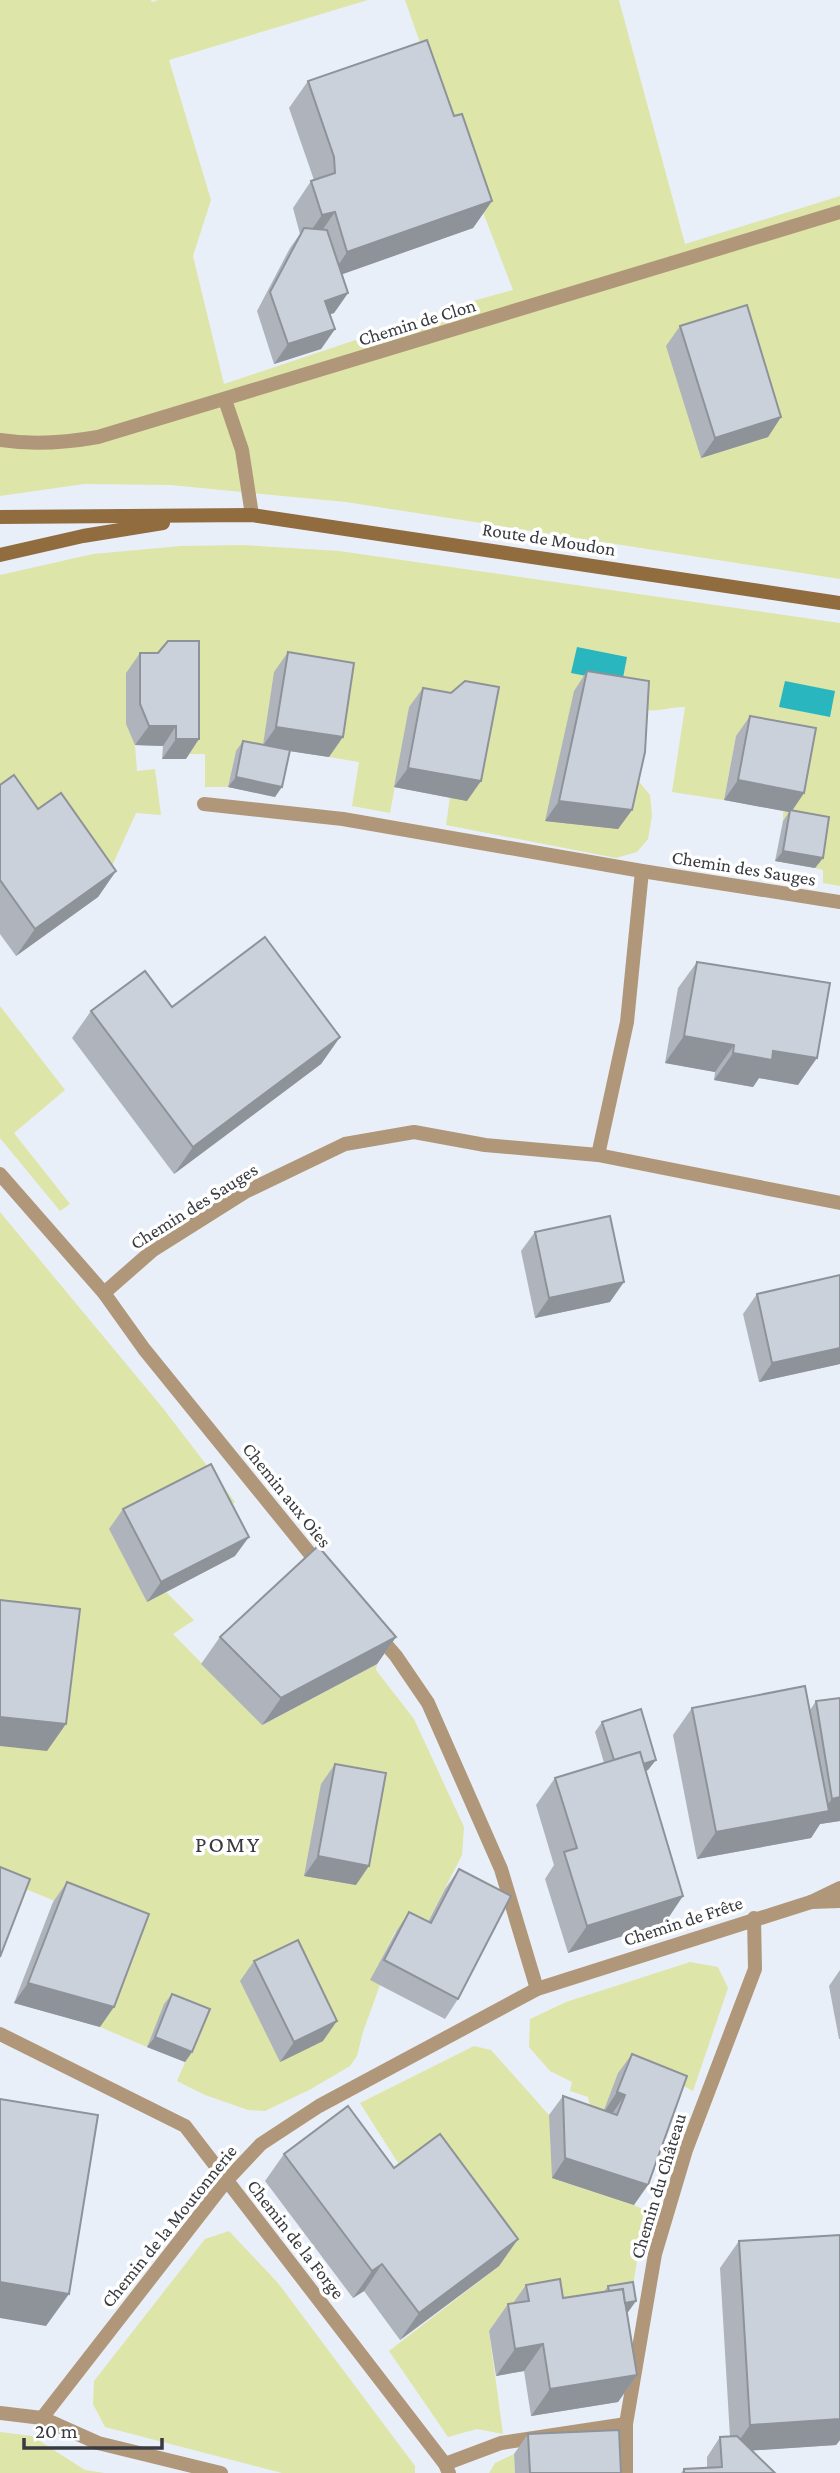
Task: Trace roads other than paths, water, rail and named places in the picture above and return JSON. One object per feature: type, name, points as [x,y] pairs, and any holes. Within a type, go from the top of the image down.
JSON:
[{"type":"main road","name":"Route de Moudon","points":[[0,555],[70,539],[162,523],[252,515]]},
{"type":"main road","name":"Route de Moudon","points":[[0,517],[252,515],[840,603]]},
{"type":"street","name":"Chemin de Clon","points":[[0,440],[28,444],[86,439],[225,400],[840,212]]},
{"type":"street","points":[[225,400],[242,450],[252,515]]},
{"type":"street","name":"Chemin des Sauges","points":[[204,804],[343,819],[840,902]]},
{"type":"street","name":"Chemin des Sauges","points":[[598,1155],[627,1022],[642,871]]},
{"type":"street","name":"Chemin des Sauges","points":[[104,1293],[153,1250],[244,1192],[345,1144],[414,1132],[485,1145],[598,1155],[840,1203]]},
{"type":"street","name":"Chemin aux Oies","points":[[0,1174],[104,1293],[144,1349],[333,1582]]},
{"type":"street","points":[[369,1625],[396,1656],[428,1703],[501,1869],[537,1989]]},
{"type":"street","name":"Chemin de Frête","points":[[537,1989],[811,1902],[840,1888]]},
{"type":"street","points":[[811,1902],[840,1901]]},
{"type":"street","name":"Chemin du Château","points":[[626,2473],[626,2424],[655,2254],[687,2150],[755,1969],[754,1918]]},
{"type":"street","name":"Chemin de la Moutonnerie","points":[[42,2418],[226,2180],[261,2144],[319,2106],[537,1989]]},
{"type":"street","name":"Chemin de la Forge","points":[[0,2034],[185,2126],[447,2469]]},
{"type":"street","points":[[0,2413],[42,2418],[98,2443],[221,2473]]},
{"type":"street","points":[[447,2469],[501,2443],[626,2424]]},
{"type":"water","points":[[577,647],[627,657],[622,683],[571,673]]},
{"type":"water","points":[[785,681],[835,691],[830,717],[779,707]]},
{"type":"district","name":"POMY","points":[[228,1844]]}]
